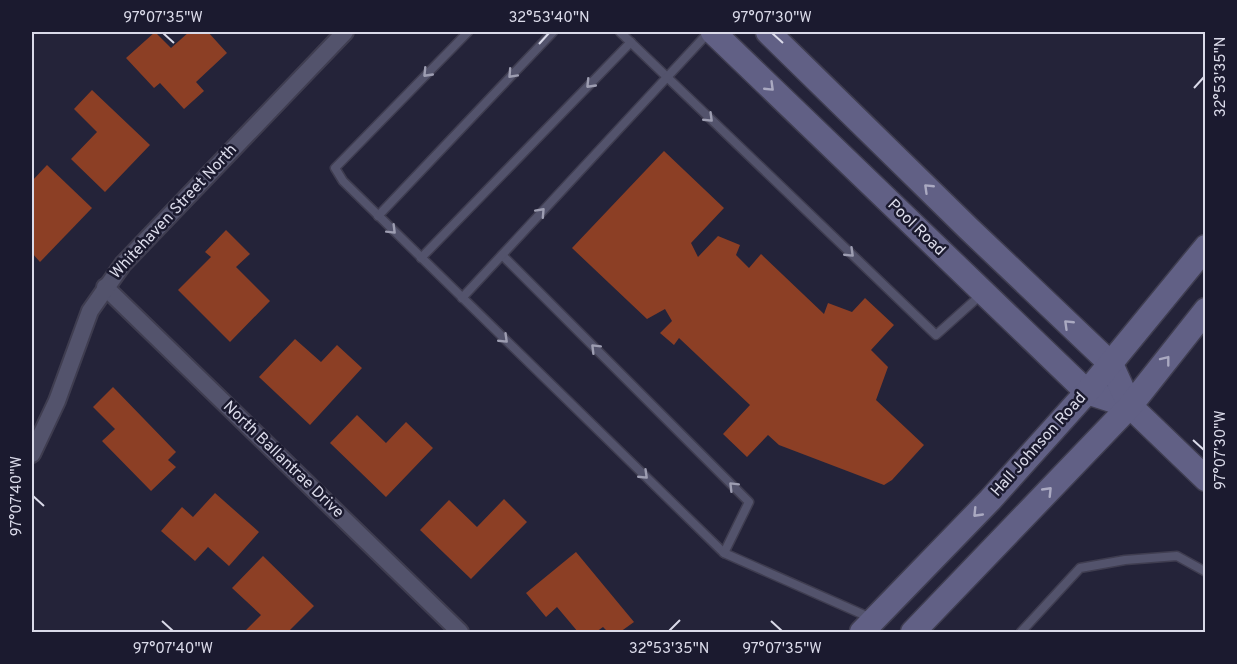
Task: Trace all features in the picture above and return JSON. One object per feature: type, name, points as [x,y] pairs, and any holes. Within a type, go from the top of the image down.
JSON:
[{"type":"main road","name":"Pool Road","points":[[711,32],[1087,392],[1130,406]]},
{"type":"main road","name":"Pool Road","points":[[768,32],[1111,364],[1130,406],[1206,479]]},
{"type":"main road","name":"Hall Johnson Road","points":[[875,628],[1087,392],[1206,247]]},
{"type":"main road","points":[[913,633],[1130,406],[1206,310]]},
{"type":"street","name":"Whitehaven Street North","points":[[32,454],[57,401],[90,311],[105,287],[123,264],[345,32]]},
{"type":"street","name":"North Ballantrae Drive","points":[[105,287],[460,633]]},
{"type":"lane","points":[[468,32],[335,168],[343,181],[724,553],[875,628]]},
{"type":"lane","points":[[378,216],[553,32]]},
{"type":"lane","points":[[620,32],[936,336],[983,293]]},
{"type":"lane","points":[[462,298],[666,77],[711,32]]},
{"type":"lane","points":[[421,258],[631,42]]},
{"type":"lane","points":[[502,255],[749,502],[724,553]]},
{"type":"lane","points":[[1021,633],[1080,568],[1125,560],[1178,556],[1206,572]]},
{"type":"building","points":[[155,32],[171,48],[189,32],[208,32],[227,53],[196,82],[204,91],[184,109],[160,83],[154,88],[126,58]]},
{"type":"building","points":[[92,90],[150,145],[105,192],[71,159],[97,132],[74,109]]},
{"type":"building","points":[[664,151],[724,208],[691,243],[698,257],[718,236],[740,245],[736,255],[749,268],[761,254],[824,314],[828,303],[852,312],[865,298],[894,325],[871,350],[888,367],[876,400],[924,445],[892,480],[884,485],[779,445],[768,435],[747,457],[723,434],[750,405],[679,338],[674,345],[660,333],[672,321],[665,309],[647,319],[572,248]]},
{"type":"building","points":[[47,165],[92,208],[40,262],[32,253],[32,181]]},
{"type":"building","points":[[226,230],[250,254],[236,267],[270,301],[230,342],[178,290],[211,257],[205,252]]},
{"type":"building","points":[[295,339],[321,362],[337,345],[362,368],[310,425],[259,377]]},
{"type":"building","points":[[113,387],[176,452],[168,460],[176,467],[151,491],[102,441],[115,429],[93,407]]},
{"type":"building","points":[[357,415],[386,443],[406,422],[433,448],[386,497],[330,443]]},
{"type":"building","points":[[215,493],[259,532],[229,566],[208,547],[195,561],[161,531],[182,507],[193,517]]},
{"type":"building","points":[[504,499],[527,522],[471,579],[420,530],[449,500],[477,527]]},
{"type":"building","points":[[576,552],[634,622],[620,632],[608,632],[603,627],[596,632],[578,632],[557,607],[546,617],[526,593]]},
{"type":"building","points":[[263,556],[314,606],[288,632],[244,632],[261,615],[232,588]]}]
